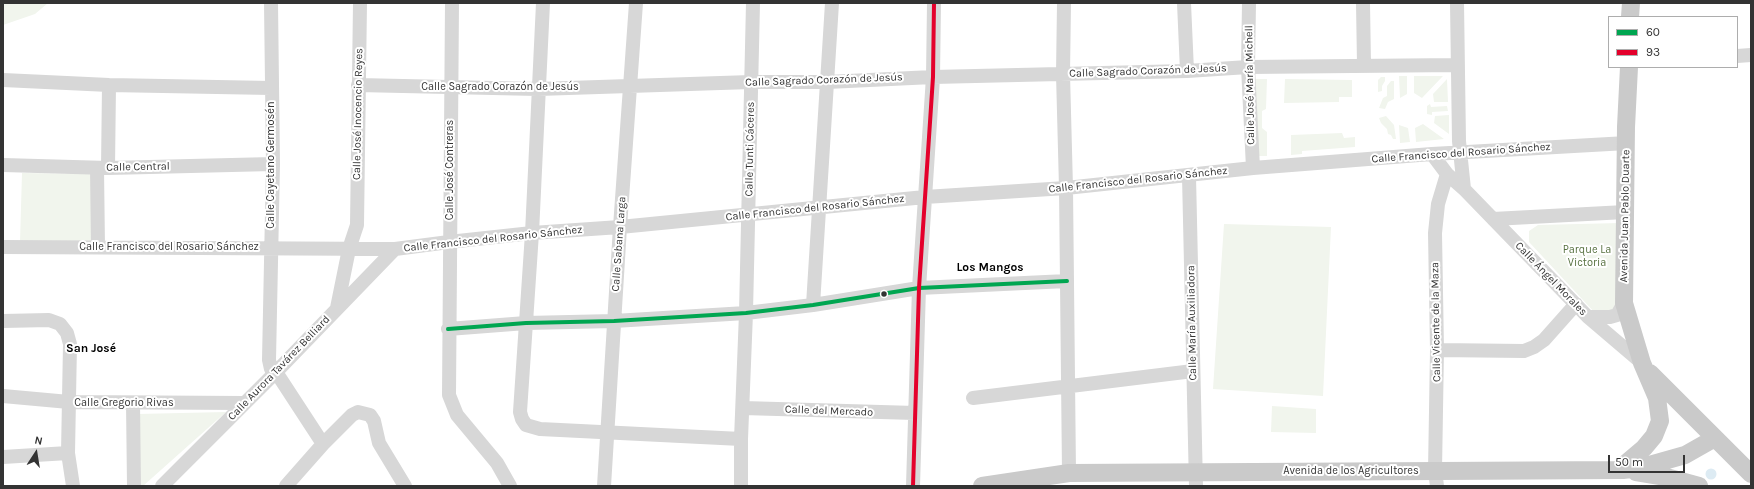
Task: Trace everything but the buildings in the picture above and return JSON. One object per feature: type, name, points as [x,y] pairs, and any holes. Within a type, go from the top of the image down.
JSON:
[{"type":"main road","points":[[1630,16],[1631,3]]},
{"type":"main road","name":"Avenida Juan Pablo Duarte","points":[[1620,470],[1644,448],[1654,436],[1660,421],[1657,398],[1642,363],[1624,304],[1629,68]]},
{"type":"main road","points":[[1642,363],[1751,474]]},
{"type":"main road","name":"Avenida de los Agricultores","points":[[982,486],[1069,473],[1196,478],[1436,478],[1620,470],[1639,468],[1685,455],[1715,438]]},
{"type":"main road","points":[[1620,470],[1659,476],[1699,486]]},
{"type":"street","name":"Calle Cayetano Germosén","points":[[271,3],[273,164],[269,360],[271,369],[276,372],[323,444]]},
{"type":"street","name":"Calle José Inocencio Reyes","points":[[337,308],[349,249],[357,225],[360,3]]},
{"type":"street","name":"Calle José Contreras","points":[[452,3],[448,329],[449,395],[457,415],[497,463],[510,486]]},
{"type":"street","points":[[543,3],[532,233],[520,412],[522,419],[526,425],[540,429],[741,439]]},
{"type":"street","name":"Calle Sabana Larga","points":[[604,486],[636,3]]},
{"type":"street","name":"Calle Tunti Cáceres","points":[[742,486],[741,439],[746,314],[753,3]]},
{"type":"street","points":[[813,305],[832,3]]},
{"type":"street","points":[[913,486],[919,288],[933,77],[934,3]]},
{"type":"street","points":[[1064,3],[1063,74],[1068,281],[1067,388],[1069,473]]},
{"type":"street","points":[[1184,3],[1187,71]]},
{"type":"street","name":"Calle José María Michell","points":[[1249,3],[1248,67],[1253,168]]},
{"type":"street","points":[[1363,3],[1364,65]]},
{"type":"street","points":[[1457,3],[1459,141],[1464,189]]},
{"type":"street","points":[[1738,56],[1751,55]]},
{"type":"street","name":"Calle Sagrado Corazón de Jesús","points":[[358,85],[450,88],[538,88],[751,82],[827,82],[933,77],[1187,71],[1248,67],[1458,65]]},
{"type":"street","points":[[3,80],[271,88]]},
{"type":"street","points":[[98,247],[109,84]]},
{"type":"street","name":"Calle Francisco del Rosario Sánchez","points":[[3,247],[395,249],[532,233],[620,227],[925,197],[1066,188],[1253,168],[1461,152],[1627,143]]},
{"type":"street","name":"Calle Ángel Morales","points":[[1432,154],[1447,174],[1464,189],[1588,318],[1642,363]]},
{"type":"street","name":"Calle Central","points":[[3,165],[103,168],[273,164]]},
{"type":"street","name":"Calle Vicente de la Maza","points":[[1436,478],[1437,350],[1435,219],[1447,174]]},
{"type":"street","name":"Calle María Auxiliadora","points":[[1189,176],[1196,478]]},
{"type":"street","points":[[1493,219],[1625,212]]},
{"type":"street","name":"Calle José Inocencio Reyes","points":[[357,225],[368,248],[368,277]]},
{"type":"street","name":"Calle Aurora Tavárez Belliard","points":[[162,486],[276,372],[395,249]]},
{"type":"street","points":[[448,329],[526,322],[614,321],[746,314],[919,288],[1068,281]]},
{"type":"street","points":[[1437,350],[1524,351],[1534,347],[1544,340],[1576,304]]},
{"type":"street","points":[[1588,318],[1610,317],[1617,315],[1624,304]]},
{"type":"street","points":[[3,321],[50,320],[60,324],[67,333],[70,344],[68,453],[74,486]]},
{"type":"street","points":[[973,398],[1067,388],[1193,371]]},
{"type":"street","name":"Calle Gregorio Rivas","points":[[3,396],[69,402],[244,403]]},
{"type":"street","points":[[133,403],[134,486]]},
{"type":"street","name":"Calle del Mercado","points":[[743,408],[915,413]]},
{"type":"street","points":[[286,486],[323,444],[352,415],[358,412],[370,415],[374,421],[379,443],[405,486]]},
{"type":"street","points":[[3,457],[68,453]]},
{"type":"green space","points":[[3,3],[48,3],[35,14],[3,25]]},
{"type":"green space","points":[[1399,76],[1407,76],[1407,94],[1400,98]]},
{"type":"green space","points":[[1414,76],[1443,76],[1422,98],[1414,93]]},
{"type":"green space","points":[[1381,77],[1385,77],[1385,81],[1382,86],[1382,91],[1378,92],[1378,80]]},
{"type":"green space","points":[[1254,79],[1267,79],[1266,109],[1262,111],[1262,128],[1267,132],[1267,156],[1255,156]]},
{"type":"green space","points":[[1285,79],[1352,80],[1352,97],[1339,97],[1339,102],[1284,103]]},
{"type":"green space","points":[[1447,79],[1448,102],[1434,102],[1433,94]]},
{"type":"green space","points":[[1391,81],[1394,81],[1394,99],[1388,102],[1385,109],[1379,108],[1383,98],[1387,96],[1387,86]]},
{"type":"green space","points":[[1430,104],[1431,107],[1447,106],[1448,111],[1432,112],[1432,115],[1427,114],[1427,106]]},
{"type":"green space","points":[[1449,115],[1449,134],[1434,123],[1435,116]]},
{"type":"green space","points":[[1386,116],[1394,125],[1396,139],[1393,139],[1391,135],[1388,134],[1387,129],[1381,123],[1379,118]]},
{"type":"green space","points":[[1423,124],[1444,139],[1416,142],[1415,128]]},
{"type":"green space","points":[[1399,125],[1408,128],[1410,142],[1400,143]]},
{"type":"green space","points":[[1342,133],[1344,138],[1355,137],[1355,147],[1302,151],[1302,154],[1291,155],[1291,135]]},
{"type":"green space","points":[[22,173],[93,174],[95,243],[20,242]]},
{"type":"green space","name":"Parque La Victoria","points":[[1620,223],[1619,309],[1596,314],[1529,242],[1529,231],[1538,225]]},
{"type":"green space","points":[[1224,224],[1331,227],[1323,396],[1213,389]]},
{"type":"green space","points":[[1272,406],[1316,409],[1316,433],[1271,432]]},
{"type":"green space","points":[[226,412],[143,486],[138,486],[137,414]]},
{"type":"shaded area","points":[[1709,469],[1713,469],[1715,470],[1715,478],[1709,479],[1706,476],[1706,472]]},
{"type":"transit line","name":"93","points":[[913,486],[919,288],[933,77],[934,3]]},
{"type":"transit line","name":"60","points":[[448,329],[526,323],[614,321],[746,313],[813,305],[919,288],[1067,281]]},
{"type":"district","name":"Los Mangos","points":[[990,268]]},
{"type":"district","name":"San José","points":[[91,349]]}]
